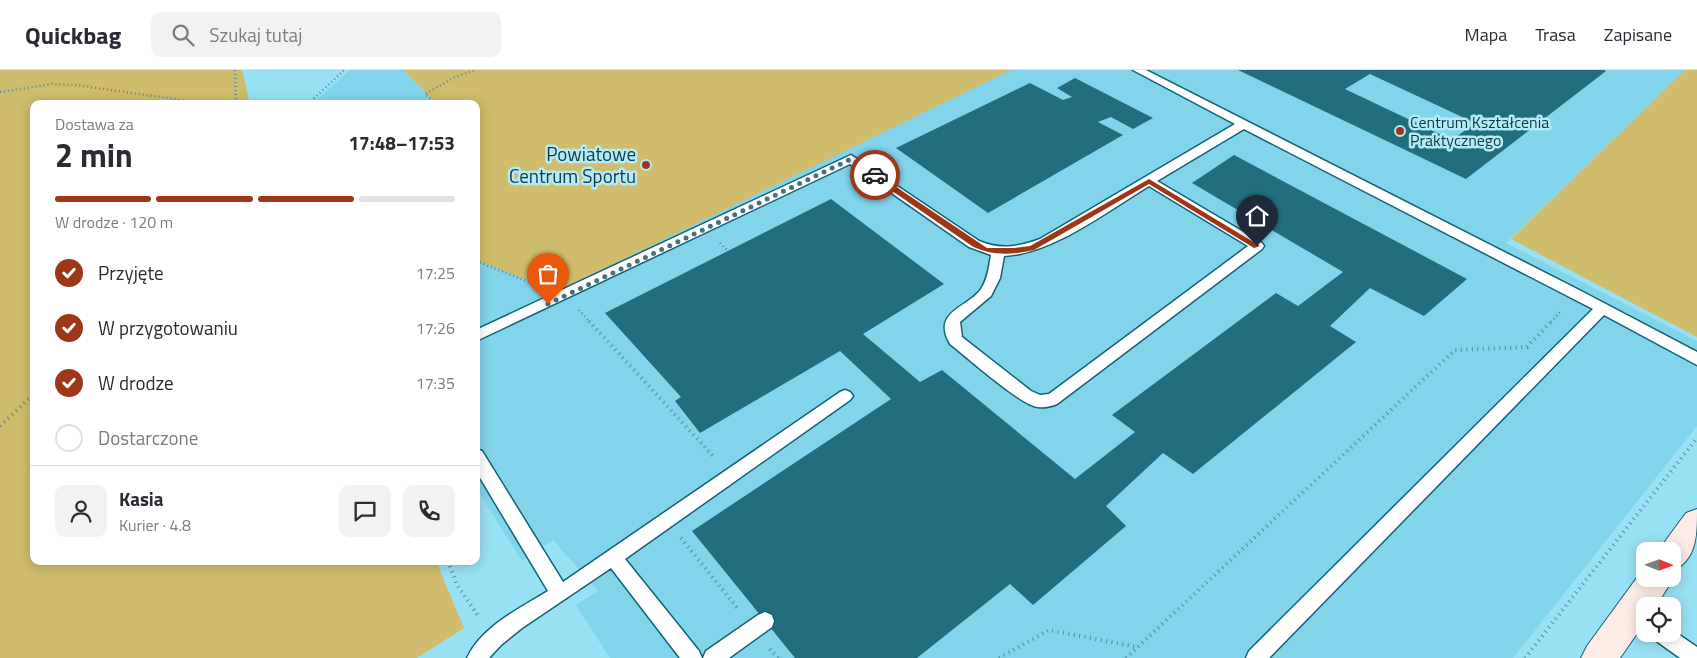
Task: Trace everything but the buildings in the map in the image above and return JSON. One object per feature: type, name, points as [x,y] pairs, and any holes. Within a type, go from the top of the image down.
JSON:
[{"type":"main road","points":[[1681,545],[1697,523]]},
{"type":"main road","points":[[1599,658],[1636,619]]},
{"type":"lane","points":[[1138,70],[1576,294],[1697,359]]},
{"type":"lane","points":[[480,334],[851,159],[974,244],[986,250],[998,252],[1032,248],[1244,124]]},
{"type":"lane","points":[[998,252],[994,278],[988,291],[982,298],[956,315],[953,320],[952,332],[955,340],[1026,395],[1038,401],[1052,400],[1257,246],[1149,181]]},
{"type":"lane","points":[[1256,658],[1603,308]]},
{"type":"lane","points":[[477,658],[492,638],[560,594],[845,396]]},
{"type":"lane","points":[[480,463],[560,594]]},
{"type":"lane","points":[[613,557],[692,658]]},
{"type":"lane","points":[[713,658],[760,625]]},
{"type":"lane","points":[[1673,642],[1696,658]]},
{"type":"path","points":[[235,70],[236,100]]},
{"type":"path","points":[[312,100],[344,70]]},
{"type":"path","points":[[432,100],[425,94],[455,77],[475,70]]},
{"type":"path","points":[[0,92],[52,84],[76,85],[181,100]]},
{"type":"path","points":[[480,263],[565,295],[731,475]]},
{"type":"path","points":[[1126,658],[1455,350],[1527,347],[1576,294]]},
{"type":"path","points":[[0,426],[30,398]]},
{"type":"path","points":[[1525,658],[1697,438]]},
{"type":"path","points":[[666,520],[760,625],[778,658]]},
{"type":"path","points":[[450,565],[457,585],[492,638]]},
{"type":"path","points":[[999,658],[1049,630],[1138,647]]},
{"type":"shaded area","points":[[0,70],[242,70],[249,100],[30,100],[30,565],[438,565],[464,628],[417,658],[0,658]]},
{"type":"shaded area","points":[[350,70],[1685,70],[1506,243],[1697,341],[1697,426],[1513,658],[610,658],[576,605],[598,591],[553,540],[522,561],[480,494],[480,100],[316,100]]},
{"type":"shaded area","name":"Powiatowe Centrum Sportu","points":[[404,70],[1011,70],[544,298],[525,279],[480,262],[480,100],[432,100]]},
{"type":"shaded area","points":[[1685,70],[1697,70],[1697,337],[1511,239]]},
{"type":"way so far","points":[[548,304],[851,159],[875,175]]},
{"type":"place","name":"Centrum Kształcenia Praktycznego","points":[[1400,131]]},
{"type":"place","name":"Powiatowe Centrum Sportu","points":[[646,165]]},
{"type":"route","points":[[875,175],[974,244],[986,250],[998,252],[1032,248],[1149,181],[1257,246]]}]
